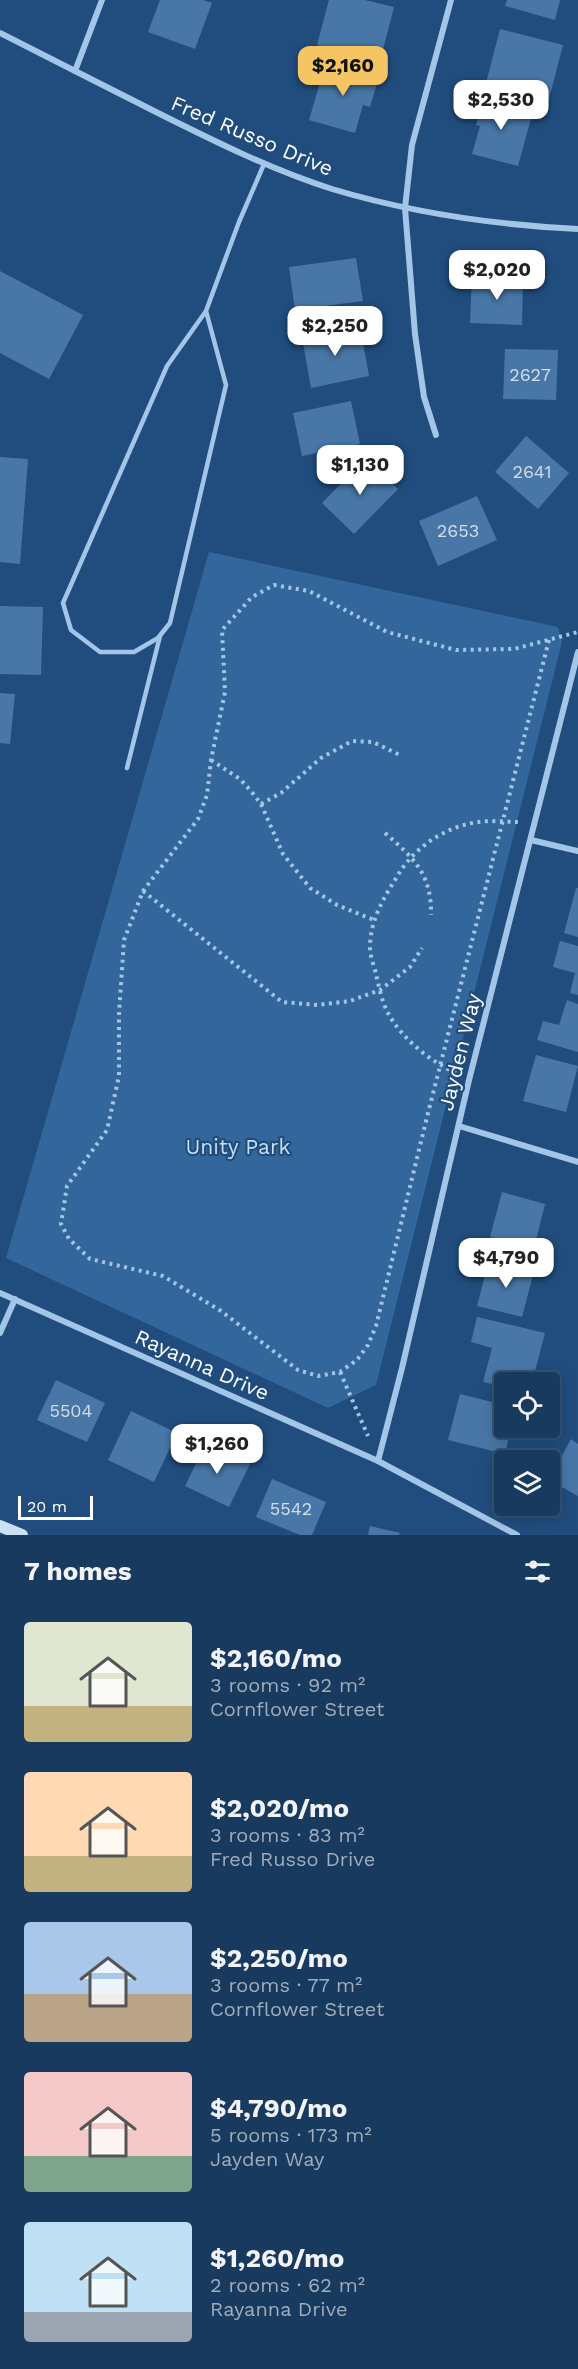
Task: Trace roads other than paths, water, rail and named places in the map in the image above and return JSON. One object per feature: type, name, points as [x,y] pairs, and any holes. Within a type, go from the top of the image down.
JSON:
[{"type":"main road","points":[[0,1526],[22,1535]]},
{"type":"street","points":[[75,71],[102,0]]},
{"type":"street","points":[[436,435],[423,397],[416,345],[405,208],[412,145],[451,0]]},
{"type":"street","name":"Fred Russo Drive","points":[[0,33],[204,136],[264,164],[331,188],[405,208],[478,220],[578,229]]},
{"type":"street","name":"Jayden Way","points":[[378,1461],[470,1080],[578,652]]},
{"type":"street","points":[[531,840],[578,851]]},
{"type":"street","points":[[459,1126],[578,1162]]},
{"type":"street","name":"Rayanna Drive","points":[[0,1293],[378,1461],[517,1535]]},
{"type":"street","points":[[0,1333],[15,1299]]},
{"type":"lane","points":[[206,310],[226,385],[170,623],[159,636],[134,652],[100,652],[71,630],[63,603],[167,366],[206,310],[239,222],[264,164]]},
{"type":"lane","points":[[127,768],[159,636]]},
{"type":"park label","name":"Unity Park","points":[[238,1147]]}]
